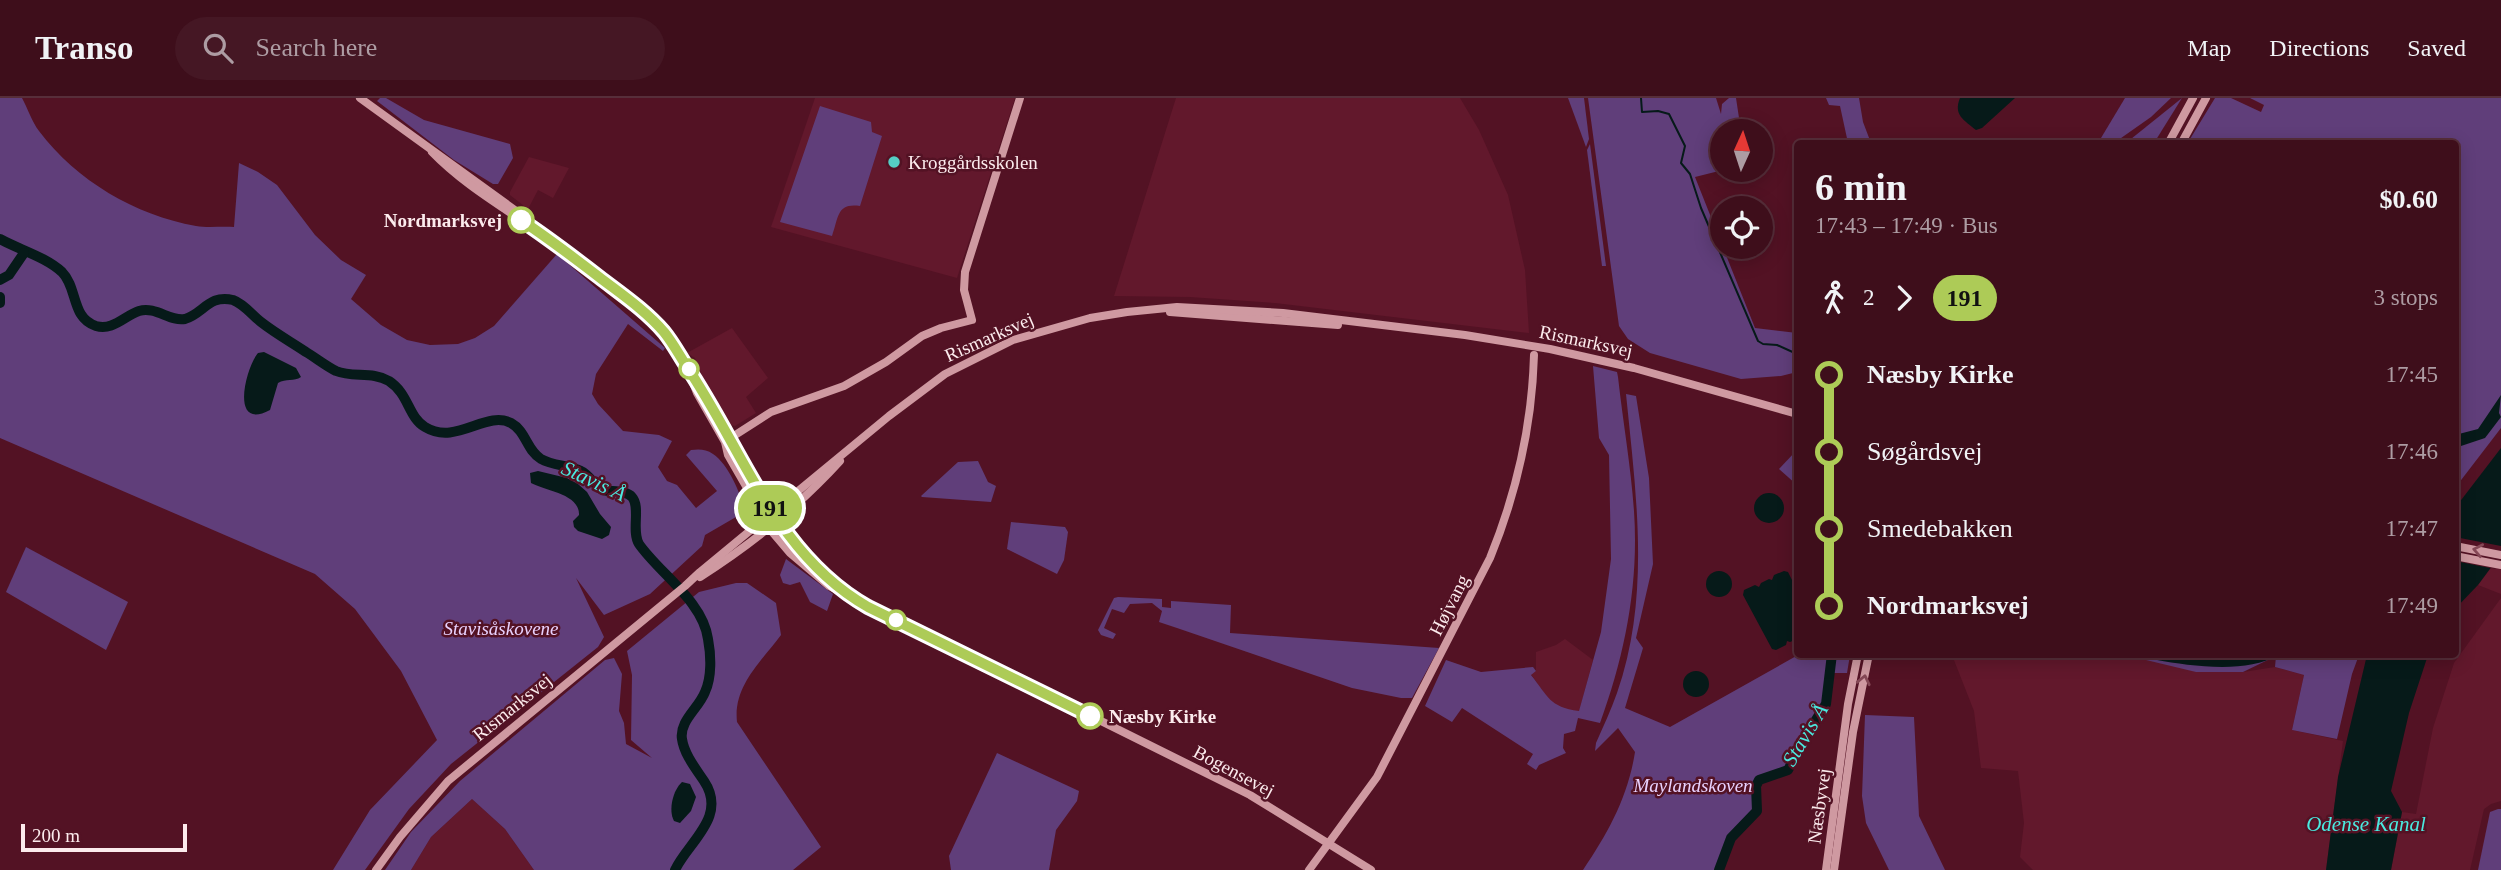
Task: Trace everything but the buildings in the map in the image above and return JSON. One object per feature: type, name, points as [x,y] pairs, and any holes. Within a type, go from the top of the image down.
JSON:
[{"type":"main road","name":"Bogensevej","points":[[360,98],[491,200],[561,248],[644,312],[663,331],[687,367],[697,393],[766,502],[771,521],[824,575],[852,598]]},
{"type":"main road","points":[[685,586],[734,560],[771,521],[728,440],[771,412],[844,386],[886,362],[922,336],[972,320],[964,290],[965,272],[1020,98]]},
{"type":"main road","points":[[2170,140],[2193,98]]},
{"type":"main road","points":[[2181,140],[2203,98]]},
{"type":"main road","name":"Rismarksvej","points":[[771,521],[837,459],[945,374],[1001,345],[1050,328],[1090,318],[1177,307],[1283,313],[1465,335],[1550,349],[1634,368],[1794,411]]},
{"type":"main road","name":"Højvang","points":[[1309,870],[1377,777],[1490,558],[1522,462],[1534,355]]},
{"type":"main road","name":"Bogensevej","points":[[728,440],[731,465],[801,563],[829,586],[1250,795],[1371,870]]},
{"type":"main road","name":"Rismarksvej","points":[[376,870],[448,781],[685,586],[808,496],[859,441]]},
{"type":"main road","points":[[766,502],[777,503],[837,459]]},
{"type":"main road","points":[[2459,547],[2501,555]]},
{"type":"main road","points":[[2459,557],[2501,565]]},
{"type":"main road","name":"Næsbyvej","points":[[1826,870],[1848,704],[1857,658]]},
{"type":"main road","name":"Næsbyvej","points":[[1835,870],[1858,706],[1868,658]]},
{"type":"shaded area","name":"Kroggårdsskolen","points":[[815,98],[1015,98],[957,278],[771,227]]},
{"type":"shaded area","points":[[1176,98],[1460,98],[1479,130],[1508,195],[1525,270],[1529,333],[1275,303],[1190,297],[1114,296]]},
{"type":"shaded area","points":[[529,157],[569,168],[553,198],[538,190],[528,209],[510,195],[510,192]]},
{"type":"shaded area","points":[[732,328],[768,378],[746,397],[756,413],[735,426],[731,425],[707,389],[695,358],[687,353]]},
{"type":"shaded area","points":[[2501,554],[2501,594],[2478,585]]},
{"type":"shaded area","points":[[2501,598],[2501,801],[2484,809],[2470,870],[2391,870],[2402,812],[2416,814],[2433,728],[2454,663]]},
{"type":"shaded area","points":[[1565,639],[1593,660],[1579,712],[1559,708],[1550,702],[1531,674],[1536,671],[1536,652]]},
{"type":"shaded area","points":[[1953,658],[2146,658],[2243,672],[2275,667],[2304,675],[2292,730],[2343,741],[2326,870],[2033,870],[2020,857],[2024,823],[2018,771],[1981,768],[1974,711]]},
{"type":"shaded area","points":[[472,799],[505,829],[534,870],[411,870],[431,837]]},
{"type":"green space","name":"Stavisåskovene","points":[[0,98],[22,98],[39,131],[54,149],[89,180],[130,204],[173,221],[201,227],[234,227],[239,163],[258,172],[277,185],[315,235],[341,260],[366,275],[351,299],[381,325],[407,340],[430,345],[458,344],[475,338],[494,326],[557,254],[665,348],[663,351],[628,324],[596,374],[592,394],[598,404],[623,431],[659,435],[672,441],[658,467],[667,481],[677,485],[696,508],[717,491],[686,455],[691,450],[713,454],[724,465],[737,487],[744,510],[740,519],[736,517],[705,535],[702,546],[650,594],[604,615],[576,578],[604,637],[598,647],[451,764],[409,809],[365,870],[333,870],[370,810],[437,740],[401,671],[355,609],[315,574],[0,438]]},
{"type":"green space","points":[[386,98],[424,120],[510,144],[513,158],[498,184],[493,184],[454,160],[377,101]]},
{"type":"green space","points":[[1568,98],[1584,98],[1589,139],[1586,147]]},
{"type":"green space","points":[[1588,98],[1716,98],[1721,114],[1722,104],[1729,98],[1736,98],[1739,119],[1710,119],[1710,173],[1695,177],[1710,215],[1710,259],[1728,259],[1755,328],[1794,333],[1794,373],[1741,379],[1650,353],[1628,339],[1619,326]]},
{"type":"green space","points":[[1826,98],[1859,98],[1863,122],[1870,140],[1847,140],[1840,106],[1829,105]]},
{"type":"green space","points":[[2125,98],[2171,98],[2151,117],[2118,140],[2100,140]]},
{"type":"green space","points":[[2182,98],[2156,140],[2130,140]]},
{"type":"green space","points":[[2215,98],[2231,98],[2261,112],[2264,105],[2250,98],[2501,98],[2501,428],[2459,483],[2459,140],[2189,140]]},
{"type":"green space","points":[[820,106],[871,122],[872,132],[882,136],[860,206],[847,207],[840,212],[832,236],[780,222]]},
{"type":"green space","points":[[1590,144],[1606,266],[1602,266],[1587,150]]},
{"type":"green space","points":[[1593,366],[1617,372],[1618,377],[1634,511],[1632,592],[1617,671],[1600,723],[1578,718],[1575,731],[1564,734],[1563,748],[1566,753],[1539,765],[1536,770],[1527,764],[1533,754],[1462,708],[1452,722],[1425,706],[1446,660],[1481,672],[1533,667],[1536,671],[1531,675],[1550,699],[1561,707],[1579,711],[1601,632],[1611,559],[1609,455],[1599,438]]},
{"type":"green space","name":"Maylandskoven","points":[[1626,394],[1636,396],[1649,478],[1653,564],[1636,638],[1643,648],[1625,708],[1670,727],[1794,657],[1850,658],[1847,673],[1829,673],[1826,704],[1806,736],[1793,765],[1788,770],[1759,780],[1756,786],[1757,811],[1731,838],[1719,870],[1583,870],[1616,814],[1635,752],[1618,728],[1595,751],[1628,656],[1634,619],[1638,545]]},
{"type":"green space","points":[[1794,453],[1794,482],[1779,469]]},
{"type":"green space","points":[[978,461],[988,482],[996,486],[991,502],[921,496],[958,462]]},
{"type":"green space","points":[[1011,522],[1065,527],[1068,532],[1064,560],[1057,574],[1007,549]]},
{"type":"green space","points":[[26,547],[128,602],[106,650],[6,592]]},
{"type":"green space","points":[[786,559],[833,594],[827,611],[810,602],[800,582],[790,585],[783,583],[780,575]]},
{"type":"green space","points":[[747,583],[776,603],[781,635],[744,686],[739,697],[737,722],[821,847],[793,870],[534,870],[505,829],[472,799],[431,837],[411,870],[385,870],[411,832],[460,781],[605,660],[614,658],[622,674],[619,711],[624,723],[626,744],[652,758],[631,740],[632,675],[627,651],[699,592]]},
{"type":"green space","points":[[1114,598],[1162,599],[1162,607],[1171,608],[1171,601],[1231,605],[1230,633],[1439,648],[1412,698],[1401,698],[1352,688],[1159,622],[1162,611],[1152,603],[1130,604],[1124,613],[1112,609],[1104,628],[1116,634],[1113,639],[1101,635],[1098,630]]},
{"type":"green space","points":[[2145,658],[2272,658],[2243,672],[2196,672]]},
{"type":"green space","points":[[2276,658],[2358,658],[2337,739],[2292,730],[2304,675],[2275,667]]},
{"type":"green space","points":[[1865,715],[1914,717],[1919,816],[1945,870],[1889,870],[1866,823],[1862,796]]},
{"type":"green space","points":[[997,753],[1079,791],[1077,801],[1056,830],[1049,870],[951,870],[949,856]]},
{"type":"green space","points":[[2501,809],[2501,870],[2478,870],[2490,812]]},
{"type":"water","points":[[1960,98],[2015,98],[1982,128],[1976,130],[1959,113]]},
{"type":"water","points":[[264,352],[296,368],[301,377],[278,383],[270,410],[257,414],[249,412],[244,395],[253,360],[258,353]]},
{"type":"water","points":[[2501,395],[2501,417],[2485,438],[2459,447],[2459,434],[2478,429]]},
{"type":"water","points":[[2501,448],[2501,554],[2459,605],[2459,503]]},
{"type":"water","points":[[538,471],[567,478],[587,492],[611,527],[609,535],[602,539],[578,531],[573,521],[579,515],[574,502],[531,483],[530,473]]},
{"type":"water","points":[[1769,493],[1780,497],[1784,508],[1780,519],[1769,523],[1758,519],[1754,508],[1758,497]]},
{"type":"water","points":[[1719,571],[1728,575],[1732,584],[1728,593],[1719,597],[1710,593],[1706,584],[1710,575]]},
{"type":"water","points":[[1788,572],[1794,584],[1794,640],[1787,641],[1786,645],[1776,650],[1772,649],[1743,595],[1744,590],[1755,585],[1759,587],[1761,583],[1772,580],[1774,575]]},
{"type":"water","points":[[2158,658],[2271,658],[2235,667],[2157,660]]},
{"type":"water","name":"Odense Kanal","points":[[2366,658],[2427,658],[2409,713],[2391,791],[2402,812],[2391,870],[2326,870],[2338,777]]},
{"type":"water","points":[[1696,671],[1705,675],[1709,684],[1705,693],[1696,697],[1687,693],[1683,684],[1687,675]]},
{"type":"water","points":[[682,782],[690,784],[696,797],[691,811],[680,823],[674,821],[672,816],[672,800]]},
{"type":"pier","points":[[2459,538],[2501,546],[2501,560],[2495,569],[2459,562]]},
{"type":"waterway","points":[[1641,98],[1642,112],[1658,111],[1669,114],[1685,146],[1681,163],[1690,174],[1701,208],[1758,341],[1794,353]]},
{"type":"waterway","name":"Stavis Å","points":[[0,239],[41,258],[62,272],[71,286],[78,310],[88,322],[96,326],[113,325],[145,310],[185,319],[212,302],[233,300],[272,330],[336,371],[376,376],[389,381],[401,392],[419,423],[425,427],[448,433],[491,421],[511,423],[541,459],[581,471],[603,490],[623,492],[632,497],[636,507],[636,533],[639,544],[698,612],[709,645],[709,680],[702,698],[683,726],[682,739],[685,750],[710,794],[711,806],[709,818],[675,870]]},
{"type":"waterway","points":[[0,280],[9,275],[24,253]]},
{"type":"waterway","points":[[0,297],[0,303]]},
{"type":"waterway","name":"Stavis Å","points":[[1719,870],[1731,838],[1757,811],[1756,786],[1759,780],[1788,770],[1826,704],[1832,658]]},
{"type":"bus line","name":"191","points":[[521,220],[637,306],[663,331],[697,380],[782,528],[800,552],[824,575],[852,598],[868,607],[1090,716]]},
{"type":"place","name":"Kroggårdsskolen","points":[[894,162]]},
{"type":"place","name":"Nordmarksvej","points":[[521,220]]},
{"type":"place","name":"Næsby Kirke","points":[[1090,716]]}]
